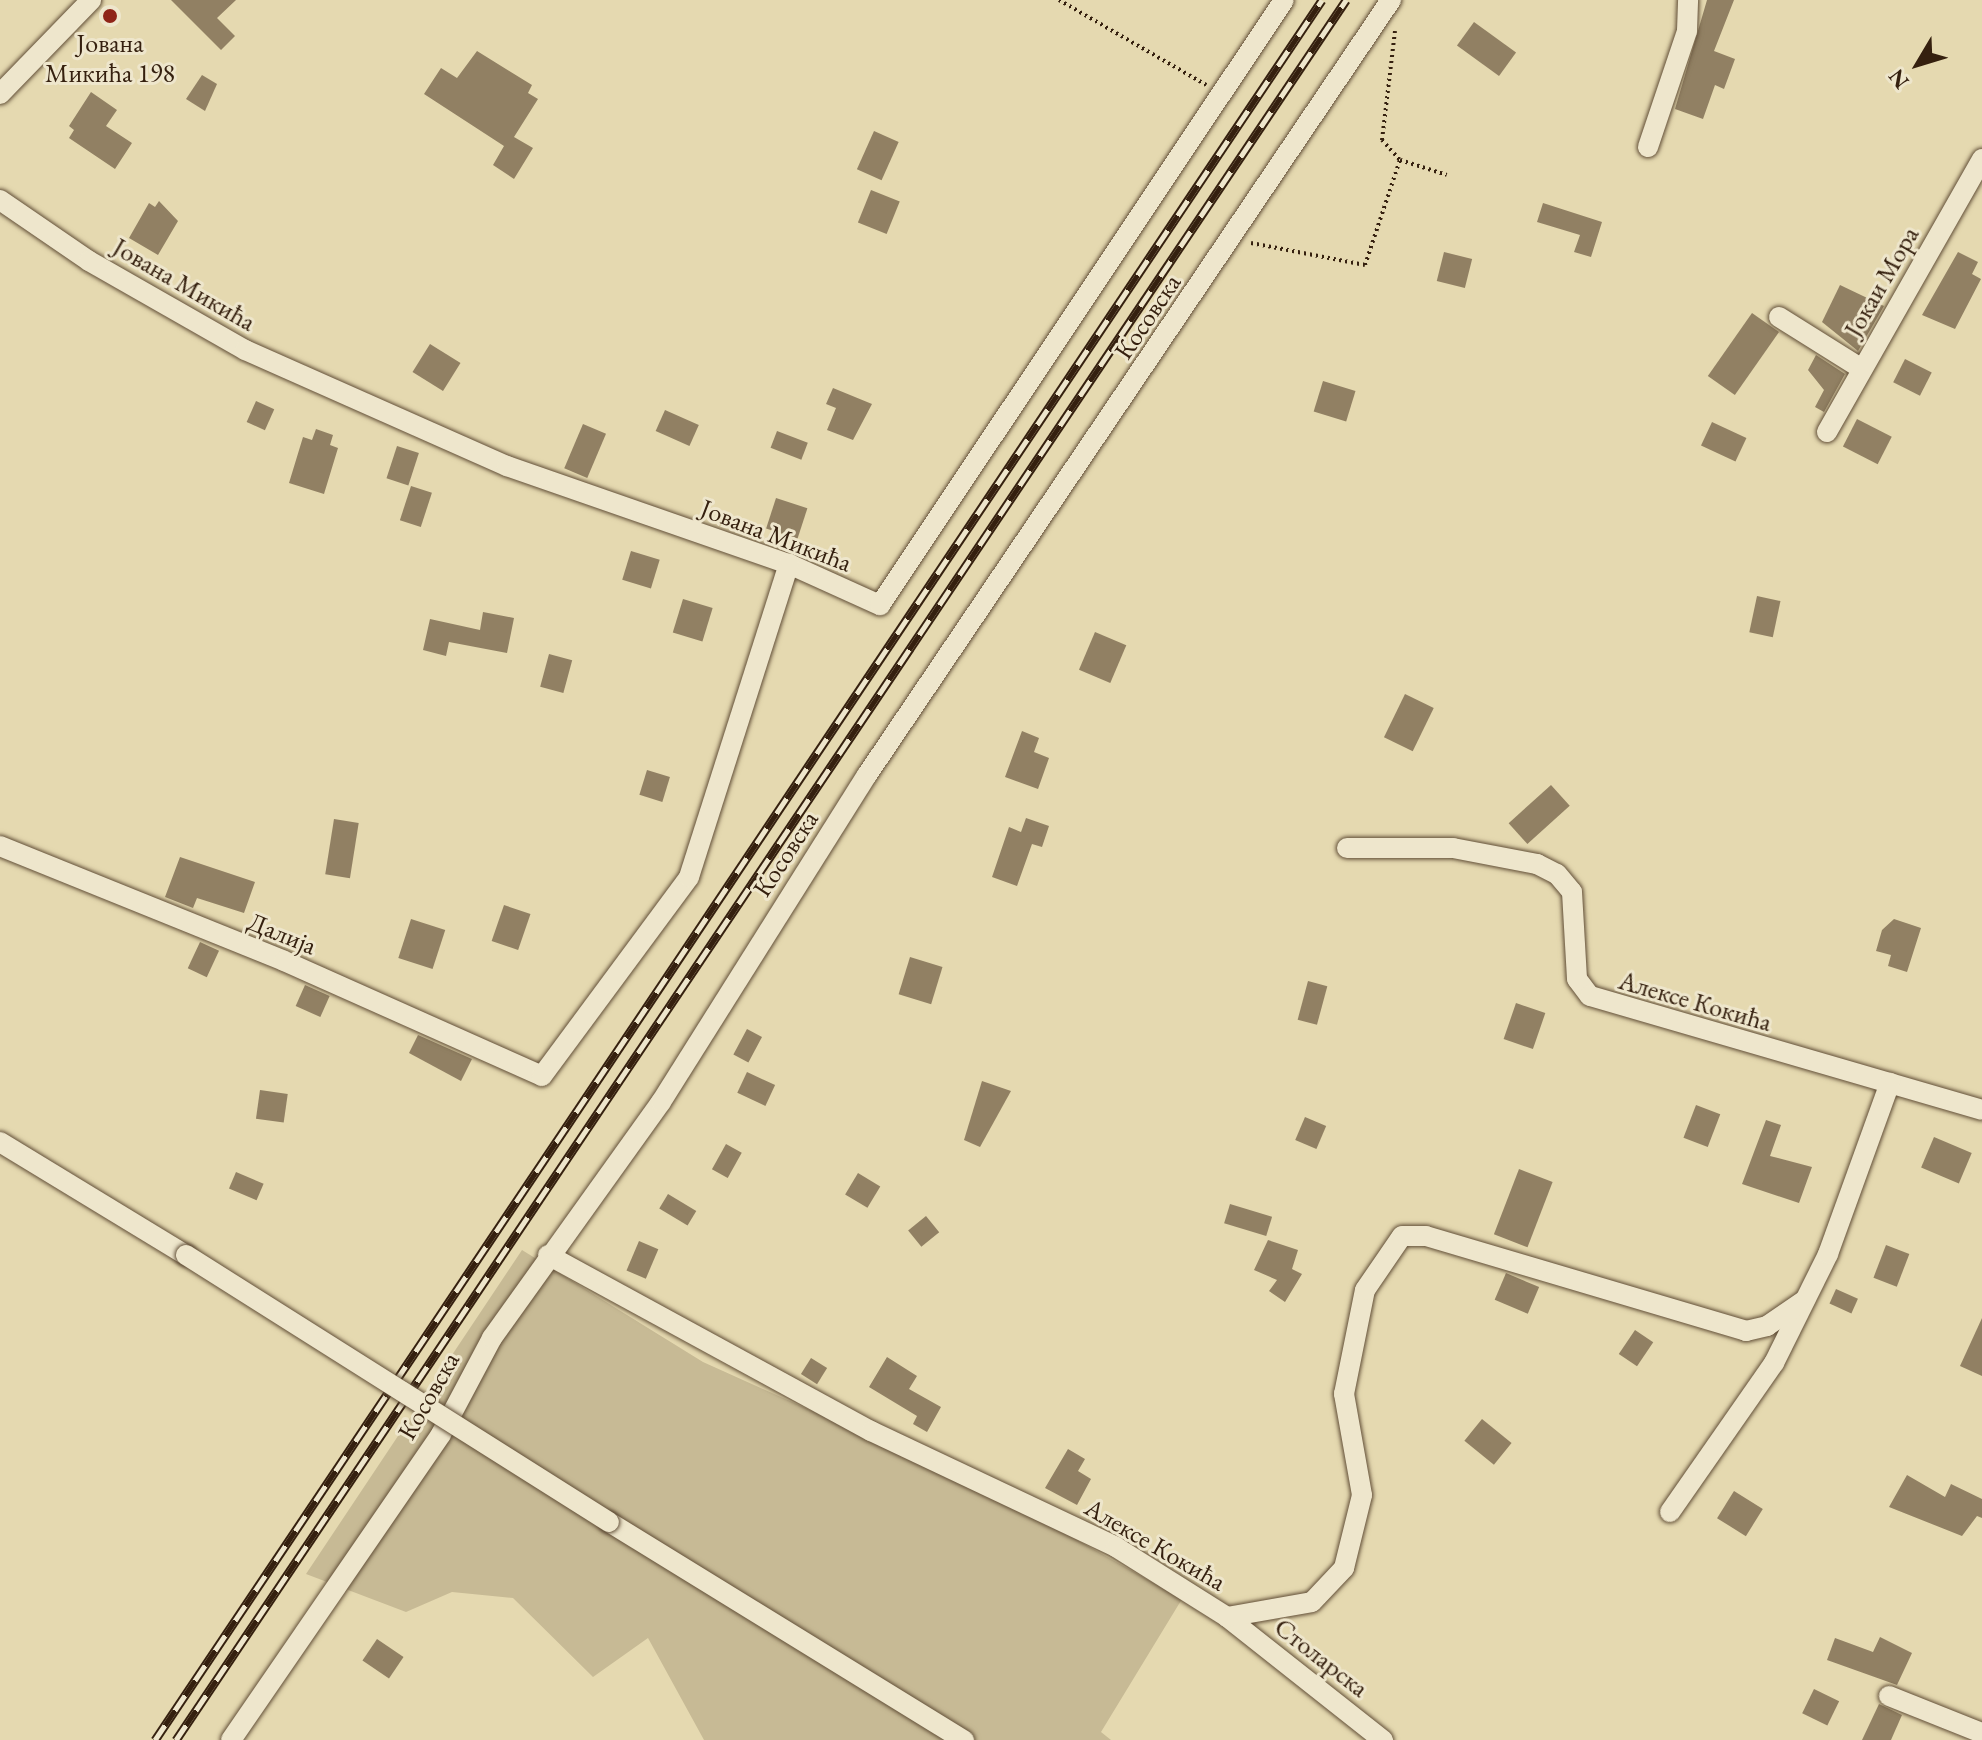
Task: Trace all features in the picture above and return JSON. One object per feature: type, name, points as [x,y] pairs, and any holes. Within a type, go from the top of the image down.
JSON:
[{"type":"street","points":[[0,94],[91,0]]},
{"type":"street","name":"Јована Микића","points":[[0,200],[89,261],[245,350],[507,466],[789,564],[880,605],[1219,92],[1284,0]]},
{"type":"street","name":"Косовска","points":[[231,1740],[441,1434],[492,1338],[548,1255],[661,1102],[867,775],[1391,0]]},
{"type":"street","points":[[1648,147],[1687,31],[1688,0]]},
{"type":"street","name":"Јокаи Мора","points":[[1827,432],[1982,159]]},
{"type":"street","points":[[1779,317],[1862,369]]},
{"type":"street","name":"Далија","points":[[0,846],[284,961],[542,1076],[689,877],[789,564]]},
{"type":"street","name":"Алексе Кокића","points":[[1347,848],[1453,848],[1537,864],[1557,874],[1572,892],[1577,979],[1590,996],[1609,1007],[1982,1110]]},
{"type":"street","points":[[1670,1512],[1774,1363],[1805,1300],[1890,1083]]},
{"type":"street","points":[[0,1142],[964,1740]]},
{"type":"street","name":"Алексе Кокића","points":[[548,1255],[871,1431],[1116,1547],[1227,1617],[1312,1602],[1344,1568],[1362,1495],[1344,1394],[1365,1290],[1402,1236],[1426,1236],[1746,1331],[1767,1326],[1805,1300]]},
{"type":"street","name":"Столарска","points":[[1227,1617],[1383,1740]]},
{"type":"street","points":[[1889,1696],[1982,1733]]},
{"type":"path","points":[[1059,0],[1219,92]]},
{"type":"path","points":[[1403,19],[1395,28],[1382,140],[1400,160],[1447,175]]},
{"type":"path","points":[[1232,239],[1365,265],[1400,160]]},
{"type":"shaded area","points":[[522,1250],[703,1362],[988,1490],[1182,1599],[1101,1732],[1111,1740],[704,1740],[648,1638],[593,1677],[513,1598],[452,1592],[406,1612],[306,1574]]},
{"type":"building","points":[[171,0],[236,0],[217,18],[235,36],[221,50]]},
{"type":"building","points":[[1707,0],[1734,0],[1714,51],[1735,59],[1724,89],[1715,85],[1703,119],[1675,109]]},
{"type":"building","points":[[1474,22],[1516,53],[1499,76],[1457,45]]},
{"type":"building","points":[[477,51],[532,85],[528,93],[538,99],[514,137],[533,148],[514,179],[493,165],[504,146],[424,94],[441,68],[457,78]]},
{"type":"building","points":[[202,75],[217,84],[205,111],[186,99]]},
{"type":"building","points":[[91,92],[117,110],[106,126],[132,143],[115,169],[69,138],[74,130],[69,126]]},
{"type":"building","points":[[874,131],[899,142],[882,180],[857,169]]},
{"type":"building","points":[[871,190],[900,202],[887,234],[858,222]]},
{"type":"building","points":[[159,201],[178,221],[158,255],[129,238],[149,203],[155,207]]},
{"type":"building","points":[[1543,203],[1602,222],[1591,257],[1574,252],[1580,235],[1537,222]]},
{"type":"building","points":[[1444,252],[1472,259],[1465,288],[1437,281]]},
{"type":"building","points":[[1958,252],[1978,262],[1972,274],[1981,279],[1955,329],[1922,315]]},
{"type":"building","points":[[1840,285],[1884,306],[1858,351],[1822,322]]},
{"type":"building","points":[[1752,313],[1779,332],[1735,395],[1708,376]]},
{"type":"building","points":[[430,344],[461,363],[443,391],[413,372]]},
{"type":"building","points":[[1816,355],[1845,374],[1824,412],[1815,407],[1824,390],[1808,370]]},
{"type":"building","points":[[1905,359],[1932,373],[1920,396],[1893,382]]},
{"type":"building","points":[[1323,381],[1356,391],[1346,422],[1314,412]]},
{"type":"building","points":[[833,388],[872,404],[853,440],[827,430],[836,408],[826,404]]},
{"type":"building","points":[[256,401],[274,409],[265,430],[247,422]]},
{"type":"building","points":[[665,410],[699,425],[689,446],[656,431]]},
{"type":"building","points":[[1857,419],[1892,437],[1878,464],[1843,447]]},
{"type":"building","points":[[1712,422],[1746,438],[1735,462],[1701,446]]},
{"type":"building","points":[[583,424],[606,434],[587,478],[564,468]]},
{"type":"building","points":[[316,429],[333,435],[330,445],[338,448],[324,494],[289,483],[303,437],[312,440]]},
{"type":"building","points":[[777,431],[808,443],[801,460],[771,448]]},
{"type":"building","points":[[397,446],[419,453],[408,485],[386,478]]},
{"type":"building","points":[[411,486],[432,493],[421,527],[400,520]]},
{"type":"building","points":[[776,498],[807,508],[797,539],[766,528]]},
{"type":"building","points":[[631,551],[660,560],[651,588],[622,580]]},
{"type":"building","points":[[1757,596],[1780,601],[1773,637],[1749,632]]},
{"type":"building","points":[[683,599],[713,608],[702,642],[673,632]]},
{"type":"building","points":[[483,612],[514,618],[507,653],[449,642],[446,656],[423,650],[430,619],[480,630]]},
{"type":"building","points":[[1095,632],[1126,645],[1110,683],[1079,670]]},
{"type":"building","points":[[549,654],[572,660],[563,693],[540,687]]},
{"type":"building","points":[[1405,694],[1434,708],[1413,751],[1384,737]]},
{"type":"building","points":[[1022,731],[1039,738],[1034,752],[1049,758],[1038,789],[1005,777]]},
{"type":"building","points":[[647,770],[670,777],[662,802],[639,795]]},
{"type":"building","points":[[1551,785],[1570,806],[1527,844],[1509,823]]},
{"type":"building","points":[[1026,818],[1049,826],[1042,847],[1032,844],[1017,886],[992,877],[1009,827],[1021,832]]},
{"type":"building","points":[[334,819],[359,823],[350,878],[325,874]]},
{"type":"building","points":[[180,857],[255,882],[244,913],[197,898],[193,908],[165,897]]},
{"type":"building","points":[[504,905],[530,914],[518,950],[492,941]]},
{"type":"building","points":[[411,919],[445,930],[433,969],[398,958]]},
{"type":"building","points":[[1894,919],[1921,928],[1907,972],[1888,966],[1891,955],[1876,951],[1882,930]]},
{"type":"building","points":[[200,942],[219,951],[207,977],[188,968]]},
{"type":"building","points":[[910,957],[943,967],[931,1004],[899,994]]},
{"type":"building","points":[[1308,981],[1327,986],[1317,1025],[1298,1020]]},
{"type":"building","points":[[305,985],[330,996],[320,1017],[296,1006]]},
{"type":"building","points":[[1516,1003],[1545,1013],[1533,1049],[1504,1039]]},
{"type":"building","points":[[747,1029],[762,1037],[748,1063],[733,1055]]},
{"type":"building","points":[[418,1035],[472,1059],[461,1081],[409,1053]]},
{"type":"building","points":[[747,1072],[775,1085],[765,1106],[737,1093]]},
{"type":"building","points":[[982,1081],[1011,1091],[980,1147],[964,1140]]},
{"type":"building","points":[[260,1090],[288,1094],[284,1123],[256,1119]]},
{"type":"building","points":[[1696,1105],[1720,1114],[1708,1147],[1683,1138]]},
{"type":"building","points":[[1305,1117],[1326,1126],[1316,1149],[1295,1140]]},
{"type":"building","points":[[1766,1120],[1781,1125],[1770,1156],[1812,1167],[1799,1203],[1742,1184]]},
{"type":"building","points":[[1934,1137],[1972,1153],[1959,1183],[1921,1167]]},
{"type":"building","points":[[726,1144],[742,1153],[728,1178],[712,1169]]},
{"type":"building","points":[[1519,1169],[1553,1182],[1528,1247],[1494,1234]]},
{"type":"building","points":[[236,1172],[264,1184],[257,1200],[229,1189]]},
{"type":"building","points":[[858,1173],[880,1186],[867,1208],[845,1194]]},
{"type":"building","points":[[668,1194],[696,1211],[688,1226],[659,1209]]},
{"type":"building","points":[[1230,1204],[1272,1217],[1266,1236],[1224,1223]]},
{"type":"building","points":[[926,1216],[939,1232],[921,1247],[908,1230]]},
{"type":"building","points":[[1268,1240],[1298,1250],[1292,1269],[1302,1274],[1285,1302],[1269,1291],[1277,1280],[1254,1270]]},
{"type":"building","points":[[639,1241],[658,1249],[646,1279],[626,1270]]},
{"type":"building","points":[[1886,1245],[1909,1254],[1897,1287],[1873,1278]]},
{"type":"building","points":[[1506,1273],[1539,1287],[1528,1314],[1495,1300]]},
{"type":"building","points":[[1836,1289],[1858,1299],[1851,1313],[1829,1304]]},
{"type":"building","points":[[1982,1318],[1982,1376],[1960,1366]]},
{"type":"building","points":[[1635,1330],[1653,1342],[1637,1366],[1619,1354]]},
{"type":"building","points":[[887,1357],[917,1376],[909,1389],[941,1407],[927,1432],[913,1424],[917,1416],[869,1387]]},
{"type":"building","points":[[811,1358],[827,1368],[817,1384],[801,1374]]},
{"type":"building","points":[[1482,1419],[1512,1443],[1494,1465],[1464,1441]]},
{"type":"building","points":[[1068,1449],[1085,1459],[1078,1471],[1091,1479],[1077,1505],[1045,1488]]},
{"type":"building","points":[[1907,1475],[1945,1497],[1951,1484],[1982,1499],[1982,1518],[1977,1516],[1962,1536],[1889,1507]]},
{"type":"building","points":[[1734,1491],[1763,1509],[1746,1536],[1717,1518]]},
{"type":"building","points":[[1880,1637],[1912,1653],[1897,1685],[1827,1660],[1835,1638],[1873,1652]]},
{"type":"building","points":[[377,1639],[404,1657],[389,1678],[362,1661]]},
{"type":"building","points":[[1814,1689],[1839,1701],[1827,1726],[1802,1713]]},
{"type":"building","points":[[1879,1704],[1902,1715],[1891,1740],[1862,1740]]},
{"type":"railway","points":[[155,1740],[1322,0]]},
{"type":"railway","points":[[176,1740],[1346,0]]},
{"type":"place","name":"Јована Микића 198","points":[[110,16]]}]
